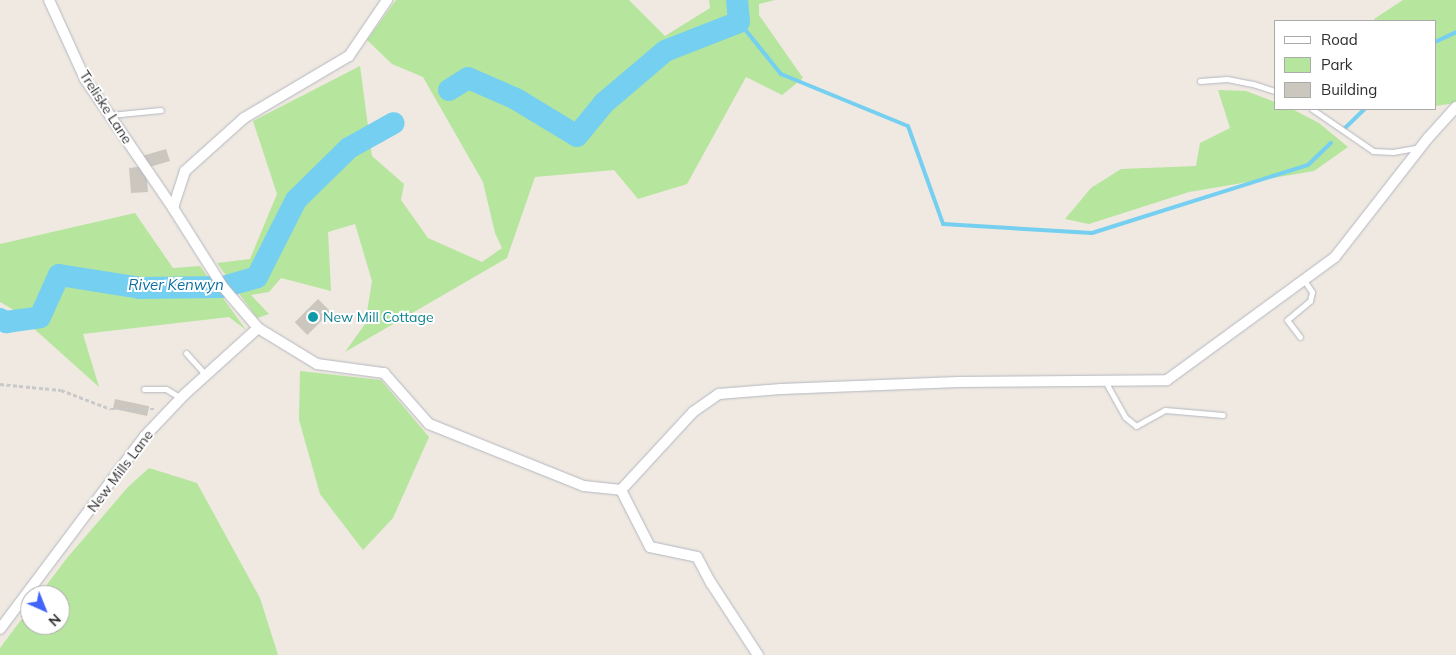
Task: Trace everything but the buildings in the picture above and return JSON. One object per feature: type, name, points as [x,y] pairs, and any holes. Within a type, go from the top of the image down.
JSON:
[{"type":"street","name":"Treliske Lane","points":[[49,0],[85,80],[173,208],[223,287],[258,328],[317,364],[384,373],[429,424],[584,486],[621,490]]},
{"type":"street","points":[[173,208],[185,171],[244,118],[349,56],[387,0]]},
{"type":"street","points":[[758,655],[711,583],[697,557],[650,547],[621,490],[692,412],[719,394],[781,389],[958,382],[1167,380],[1335,257],[1421,147],[1456,107]]},
{"type":"street","name":"New Mills Lane","points":[[0,629],[144,437],[180,398],[258,328]]},
{"type":"lane","points":[[1200,81],[1227,79],[1274,91]]},
{"type":"lane","points":[[110,115],[161,110]]},
{"type":"lane","points":[[1313,110],[1373,151],[1392,152],[1421,147]]},
{"type":"lane","points":[[1300,337],[1288,320],[1310,301],[1312,292],[1304,280]]},
{"type":"lane","points":[[186,354],[206,375]]},
{"type":"lane","points":[[1105,380],[1125,416],[1136,426],[1165,410],[1223,415]]},
{"type":"lane","points":[[144,388],[166,388],[180,398]]},
{"type":"path","points":[[0,384],[61,390],[111,409],[170,409]]},
{"type":"green space","points":[[396,0],[629,0],[665,36],[710,8],[709,0],[775,0],[759,4],[759,15],[803,78],[782,95],[746,77],[687,184],[638,199],[614,170],[535,177],[507,258],[345,352],[365,324],[372,281],[355,224],[328,232],[331,291],[281,278],[269,292],[251,295],[269,314],[257,318],[217,263],[250,259],[277,194],[253,121],[360,66],[372,156],[404,184],[401,200],[428,238],[482,262],[502,248],[495,233],[483,182],[423,77],[392,64],[367,40]]},
{"type":"green space","points":[[1403,0],[1456,0],[1456,103],[1436,106],[1436,20],[1374,19]]},
{"type":"green space","points":[[1218,90],[1246,91],[1274,102],[1274,110],[1294,110],[1319,123],[1348,147],[1314,171],[1189,192],[1089,224],[1065,219],[1091,188],[1121,169],[1196,166],[1200,143],[1230,128]]},
{"type":"green space","points":[[135,213],[173,268],[200,266],[246,330],[229,317],[83,334],[99,387],[12,309],[0,302],[0,244]]},
{"type":"green space","points":[[300,371],[381,380],[429,437],[393,518],[363,550],[320,494],[299,420]]},
{"type":"green space","points":[[149,468],[197,483],[260,598],[278,655],[0,655],[0,648],[20,621],[20,635],[70,635],[70,585],[47,585],[67,558],[128,487]]},
{"type":"waterway","name":"River Kenwyn","points":[[449,90],[468,78],[516,99],[577,136],[604,103],[665,51],[739,22],[737,0]]},
{"type":"waterway","points":[[739,22],[781,74],[908,126],[943,224],[1092,233],[1308,165],[1331,143]]},
{"type":"waterway","points":[[1436,42],[1456,32]]},
{"type":"waterway","points":[[1345,128],[1364,110]]},
{"type":"waterway","name":"River Kenwyn","points":[[0,319],[6,322],[40,317],[59,275],[140,288],[223,287],[257,277],[296,200],[349,148],[394,123]]},
{"type":"place","name":"New Mill Cottage","points":[[313,317]]}]
